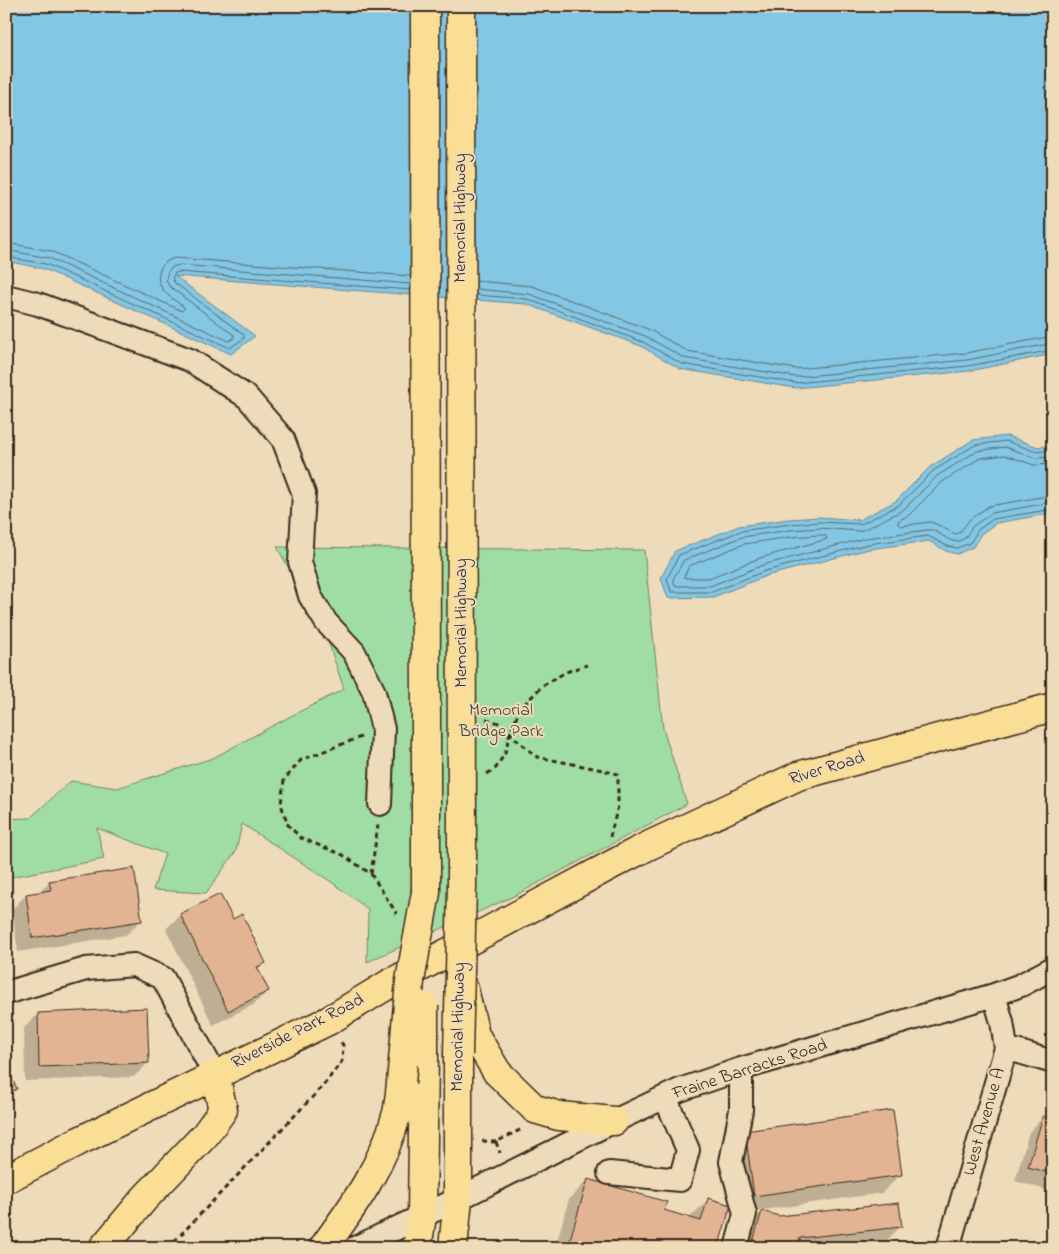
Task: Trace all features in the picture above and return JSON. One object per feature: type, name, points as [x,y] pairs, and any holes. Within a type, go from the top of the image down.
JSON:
[{"type":"main road","name":"Memorial Highway","points":[[417,1248],[422,1216],[426,892],[425,6]]},
{"type":"main road","name":"Memorial Highway","points":[[453,1248],[458,1199],[458,1055],[462,886],[461,6]]},
{"type":"main road","name":"River Road","points":[[613,864],[798,776],[1053,707]]},
{"type":"main road","name":"Riverside Park Road","points":[[6,1179],[78,1141],[328,1021],[389,984],[613,864]]},
{"type":"main road","points":[[323,1248],[367,1184],[390,1136],[397,1112],[410,981],[426,892]]},
{"type":"main road","points":[[460,973],[475,1035],[497,1072],[536,1109],[559,1116],[614,1121]]},
{"type":"main road","points":[[103,1248],[144,1199],[205,1135],[222,1110],[215,1075]]},
{"type":"street","points":[[6,296],[38,304],[190,360],[247,397],[283,439],[304,494],[300,562],[310,596],[326,622],[354,652],[374,692],[383,728],[380,804]]},
{"type":"street","points":[[6,993],[86,969],[134,965],[163,978],[215,1075]]},
{"type":"street","name":"Fraine Barracks Road","points":[[458,1199],[680,1090],[742,1069],[994,996],[1021,985],[1053,968]]},
{"type":"street","name":"West Avenue A","points":[[948,1248],[1006,1048],[1002,1022],[994,996]]},
{"type":"street","points":[[1006,1048],[1053,1062]]},
{"type":"street","points":[[736,1248],[745,1214],[731,1162],[741,1110],[742,1069]]},
{"type":"street","points":[[609,1173],[680,1180],[688,1150],[665,1097]]},
{"type":"street","points":[[355,1248],[458,1199]]},
{"type":"path","points":[[483,776],[496,768],[505,753],[510,732],[520,709],[542,686],[566,672],[587,666]]},
{"type":"path","points":[[371,874],[380,804]]},
{"type":"path","points":[[168,1248],[323,1086],[342,1061],[343,1045],[328,1021]]},
{"type":"path","points":[[478,1141],[496,1142],[526,1127]]},
{"type":"path","points":[[496,1142],[501,1154]]},
{"type":"green space","name":"Memorial Bridge Park","points":[[277,547],[644,550],[663,729],[687,804],[514,896],[367,962],[368,909],[330,881],[242,824],[236,851],[206,893],[153,890],[165,854],[97,828],[104,859],[6,878],[6,819],[30,818],[71,781],[117,788],[213,758],[344,689],[326,635]]},
{"type":"water","points":[[6,6],[1053,6],[1053,354],[969,371],[795,388],[680,369],[641,346],[526,304],[175,276],[255,336],[231,354],[44,269],[6,261]]},
{"type":"water","points":[[1007,436],[1038,447],[1053,445],[1053,513],[996,523],[981,534],[973,547],[957,554],[946,551],[929,541],[869,549],[766,576],[713,597],[668,598],[661,578],[675,551],[739,526],[820,517],[859,520],[896,501],[930,467],[973,440]]},
{"type":"building","points":[[134,868],[142,921],[32,938],[26,894],[51,890],[49,881]]},
{"type":"building","points":[[220,894],[233,919],[242,914],[266,963],[257,967],[269,991],[228,1011],[180,914]]},
{"type":"building","points":[[147,1008],[149,1063],[39,1067],[38,1013]]},
{"type":"building","points":[[6,1066],[17,1089],[6,1094]]},
{"type":"building","points":[[893,1110],[902,1175],[754,1196],[745,1131]]},
{"type":"building","points":[[1043,1116],[1053,1119],[1053,1174],[1028,1167]]},
{"type":"building","points":[[588,1179],[667,1202],[664,1210],[701,1221],[708,1198],[731,1205],[718,1248],[573,1248],[568,1246]]},
{"type":"building","points":[[899,1203],[902,1227],[800,1238],[797,1248],[751,1248],[762,1211],[779,1216]]}]
